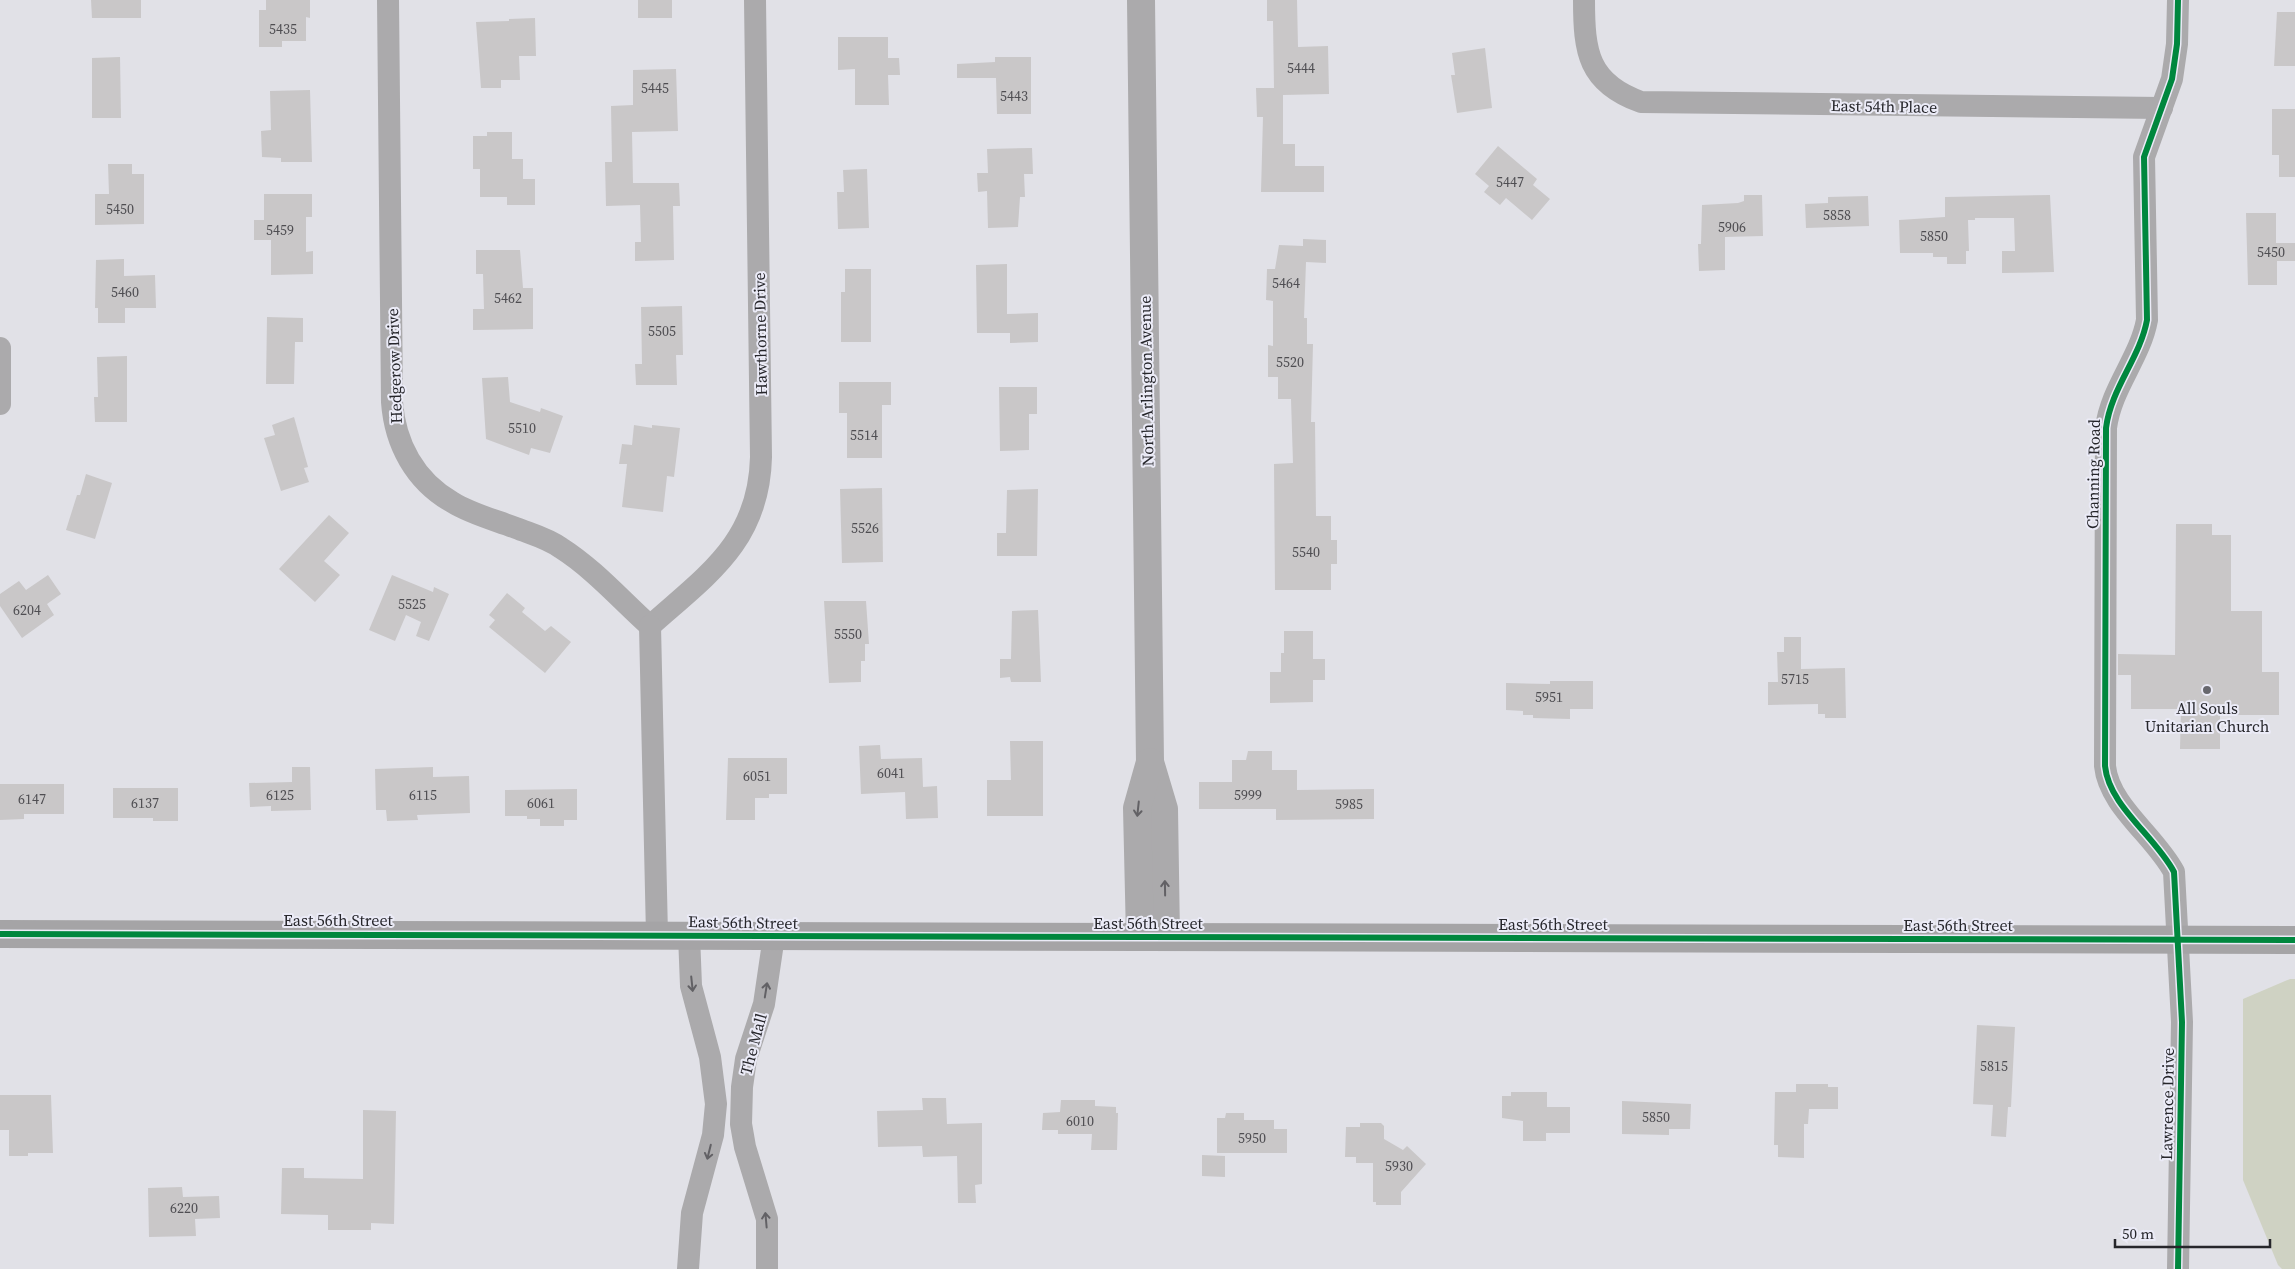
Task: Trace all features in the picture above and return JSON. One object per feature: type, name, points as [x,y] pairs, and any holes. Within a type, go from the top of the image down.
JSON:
[{"type":"main road","name":"North Arlington Avenue","points":[[1142,0],[1150,762],[1164,809],[1153,937]]},
{"type":"main road","name":"East 56th Street","points":[[0,934],[2295,940]]},
{"type":"street","name":"Hedgerow Drive","points":[[388,0],[392,402],[394,422],[400,441],[420,476],[434,491],[460,506],[545,538],[562,548],[585,565],[650,626]]},
{"type":"street","name":"Hawthorne Drive","points":[[650,626],[720,564],[747,523],[759,486],[762,457],[754,0]]},
{"type":"street","name":"East 54th Place","points":[[1584,0],[1586,48],[1595,69],[1609,86],[1626,97],[1652,104],[2162,108]]},
{"type":"street","name":"Channing Road","points":[[2178,0],[2175,63],[2162,108],[2144,156],[2147,320],[2141,341],[2110,404],[2106,428],[2105,766],[2108,782],[2117,798],[2166,856],[2174,872],[2178,939]]},
{"type":"street","points":[[0,348],[0,404]]},
{"type":"street","points":[[650,626],[657,935]]},
{"type":"street","name":"The Mall","points":[[688,1269],[692,1212],[712,1142],[715,1114],[714,1079],[710,1057],[691,986],[689,935]]},
{"type":"street","name":"The Mall","points":[[767,1269],[767,1219],[745,1147],[741,1114],[746,1059],[764,1004],[774,936]]},
{"type":"street","name":"Lawrence Drive","points":[[2178,939],[2182,1022],[2178,1269]]},
{"type":"street","points":[[710,1057],[746,1059]]},
{"type":"street","points":[[715,1114],[741,1114]]},
{"type":"shaded area","points":[[2290,979],[2295,979],[2295,1269],[2282,1269],[2278,1265],[2243,1180],[2243,999]]},
{"type":"building","points":[[91,0],[141,0],[141,18],[92,18]]},
{"type":"building","points":[[266,0],[310,0],[310,18],[306,17],[306,41],[282,41],[282,47],[259,47],[259,10],[266,10]]},
{"type":"building","points":[[638,0],[672,0],[672,18],[638,18]]},
{"type":"building","points":[[1267,0],[1297,0],[1298,47],[1328,46],[1329,94],[1283,95],[1283,144],[1295,144],[1295,166],[1324,166],[1324,192],[1261,192],[1263,117],[1257,117],[1256,88],[1274,88],[1273,21],[1267,21]]},
{"type":"building","points":[[2277,12],[2295,12],[2295,66],[2274,66]]},
{"type":"building","points":[[535,18],[536,56],[519,56],[520,80],[501,80],[501,88],[481,88],[476,22]]},
{"type":"building","points":[[838,37],[888,37],[888,58],[899,58],[900,75],[888,75],[889,105],[855,105],[855,69],[838,70]]},
{"type":"building","points":[[1485,48],[1492,108],[1457,113],[1451,75],[1455,75],[1452,53]]},
{"type":"building","points":[[120,57],[121,118],[92,118],[92,58]]},
{"type":"building","points":[[995,57],[1031,57],[1031,114],[997,114],[996,78],[957,78],[957,64],[995,62]]},
{"type":"building","points":[[676,69],[678,131],[632,132],[633,183],[679,183],[680,206],[673,206],[674,260],[635,261],[635,242],[641,242],[640,205],[606,206],[605,162],[612,162],[611,106],[633,105],[633,70]]},
{"type":"building","points":[[310,90],[312,162],[281,162],[281,158],[262,157],[261,131],[271,130],[270,91]]},
{"type":"building","points":[[2272,109],[2295,109],[2295,177],[2279,177],[2279,155],[2272,155]]},
{"type":"building","points":[[487,132],[512,132],[512,159],[523,159],[523,179],[535,179],[535,205],[507,205],[507,197],[480,197],[480,169],[473,169],[473,136],[487,136]]},
{"type":"building","points":[[1498,146],[1537,179],[1533,185],[1550,199],[1532,220],[1506,198],[1500,205],[1484,192],[1489,186],[1475,174]]},
{"type":"building","points":[[1032,148],[1033,174],[1024,174],[1025,197],[1020,197],[1018,227],[988,228],[987,191],[978,192],[977,173],[988,173],[987,149]]},
{"type":"building","points":[[108,164],[132,164],[132,174],[144,174],[144,224],[95,225],[95,194],[109,194]]},
{"type":"building","points":[[867,169],[869,228],[838,229],[837,192],[844,192],[843,170]]},
{"type":"building","points":[[264,194],[312,194],[312,217],[306,217],[306,252],[313,251],[313,274],[271,275],[271,240],[254,240],[254,220],[264,220]]},
{"type":"building","points":[[1744,195],[1762,195],[1763,236],[1725,237],[1725,270],[1699,271],[1698,244],[1701,244],[1702,205],[1738,203],[1744,201]]},
{"type":"building","points":[[2050,195],[2054,272],[2002,273],[2002,251],[2015,251],[2014,218],[1975,218],[1975,220],[1968,220],[1969,251],[1966,251],[1966,264],[1947,264],[1947,257],[1933,257],[1933,253],[1900,253],[1899,220],[1945,217],[1945,197]]},
{"type":"building","points":[[1868,196],[1869,226],[1806,228],[1805,204],[1828,203],[1828,197]]},
{"type":"building","points":[[2246,213],[2276,213],[2276,243],[2295,243],[2295,261],[2277,261],[2277,285],[2248,285]]},
{"type":"building","points":[[1303,239],[1326,240],[1326,263],[1306,262],[1304,318],[1307,318],[1307,344],[1313,344],[1311,422],[1315,422],[1316,516],[1331,516],[1331,540],[1337,540],[1337,564],[1331,564],[1331,590],[1275,590],[1274,464],[1293,463],[1291,399],[1278,399],[1278,377],[1268,377],[1268,345],[1273,346],[1273,301],[1266,300],[1267,269],[1275,269],[1279,245],[1303,246]]},
{"type":"building","points":[[476,250],[520,250],[523,288],[533,288],[533,329],[473,330],[473,309],[484,309],[483,274],[476,274]]},
{"type":"building","points":[[124,259],[124,276],[155,275],[156,308],[125,308],[125,323],[98,323],[98,308],[95,308],[96,260]]},
{"type":"building","points":[[1007,264],[1007,314],[1038,313],[1038,342],[1010,343],[1010,333],[977,333],[976,265]]},
{"type":"building","points":[[845,269],[871,269],[871,342],[841,342],[841,292],[845,292]]},
{"type":"building","points":[[682,306],[683,355],[676,355],[677,385],[636,385],[635,364],[642,364],[641,307]]},
{"type":"building","points":[[267,317],[303,318],[303,342],[295,342],[294,384],[266,384]]},
{"type":"building","points":[[127,356],[127,422],[95,422],[94,397],[98,397],[97,357]]},
{"type":"building","points":[[508,377],[510,402],[540,412],[541,408],[563,416],[550,453],[531,448],[529,455],[486,439],[482,378]]},
{"type":"building","points":[[839,382],[891,382],[891,405],[882,405],[882,458],[847,458],[847,413],[839,413]]},
{"type":"building","points":[[999,387],[1037,387],[1037,414],[1029,414],[1029,450],[1000,451]]},
{"type":"building","points":[[294,417],[308,467],[304,468],[309,482],[281,491],[264,438],[275,435],[272,425]]},
{"type":"building","points":[[634,425],[652,428],[652,425],[680,428],[674,477],[667,476],[663,512],[622,507],[627,464],[619,464],[622,444],[632,445]]},
{"type":"building","points":[[86,474],[112,483],[95,539],[66,530]]},
{"type":"building","points":[[882,488],[883,562],[842,563],[840,489]]},
{"type":"building","points":[[1038,489],[1037,556],[997,556],[997,533],[1006,533],[1007,490]]},
{"type":"building","points":[[329,515],[349,533],[324,561],[340,575],[315,602],[279,569]]},
{"type":"building","points":[[2176,524],[2212,524],[2212,535],[2231,535],[2231,611],[2262,611],[2262,672],[2279,672],[2279,715],[2220,715],[2220,749],[2180,749],[2181,709],[2131,709],[2131,675],[2118,675],[2118,654],[2175,655]]},
{"type":"building","points":[[48,575],[61,594],[47,604],[54,615],[22,638],[0,606],[0,594],[19,581],[26,590]]},
{"type":"building","points":[[392,575],[433,592],[434,587],[449,594],[429,641],[416,636],[421,622],[406,615],[395,641],[369,630]]},
{"type":"building","points":[[507,593],[525,608],[522,612],[545,631],[551,626],[571,642],[545,673],[489,627],[495,620],[489,615]]},
{"type":"building","points":[[824,601],[866,601],[869,644],[865,644],[865,661],[861,661],[861,682],[829,683]]},
{"type":"building","points":[[1038,610],[1041,682],[1011,682],[1010,677],[1000,678],[1000,659],[1011,659],[1012,611]]},
{"type":"building","points":[[1284,631],[1313,631],[1313,659],[1325,659],[1325,680],[1313,680],[1313,702],[1270,703],[1270,672],[1281,672],[1281,653],[1284,653]]},
{"type":"building","points":[[1784,637],[1801,637],[1801,669],[1845,668],[1846,718],[1825,718],[1825,714],[1818,714],[1818,704],[1768,705],[1768,682],[1778,682],[1777,652],[1784,652]]},
{"type":"building","points":[[1550,681],[1593,681],[1593,709],[1570,709],[1570,719],[1533,718],[1533,715],[1523,715],[1523,711],[1506,710],[1506,683],[1550,684]]},
{"type":"building","points":[[1010,741],[1043,741],[1043,816],[987,816],[987,780],[1011,780]]},
{"type":"building","points":[[880,745],[881,759],[922,758],[923,787],[937,786],[938,818],[906,819],[905,792],[861,794],[859,746]]},
{"type":"building","points":[[1248,751],[1272,751],[1272,770],[1297,770],[1297,790],[1374,789],[1374,819],[1276,820],[1276,809],[1199,809],[1199,782],[1232,782],[1232,760],[1246,760]]},
{"type":"building","points":[[728,758],[787,758],[787,794],[769,794],[769,798],[755,798],[755,820],[726,820]]},
{"type":"building","points":[[292,767],[310,767],[311,810],[271,811],[271,806],[250,807],[249,783],[292,782]]},
{"type":"building","points":[[433,767],[433,777],[469,776],[470,813],[417,815],[418,820],[387,821],[386,810],[376,810],[375,769]]},
{"type":"building","points":[[0,784],[64,784],[64,814],[24,814],[24,819],[0,820]]},
{"type":"building","points":[[113,788],[178,788],[178,821],[153,821],[153,818],[113,818]]},
{"type":"building","points":[[577,789],[577,820],[564,820],[564,826],[540,826],[540,819],[527,819],[527,816],[505,816],[505,790]]},
{"type":"building","points":[[1977,1025],[2015,1027],[2011,1107],[2008,1107],[2006,1137],[1991,1136],[1993,1105],[1973,1104]]},
{"type":"building","points":[[1796,1084],[1828,1084],[1828,1087],[1838,1087],[1838,1109],[1809,1109],[1808,1124],[1804,1124],[1804,1158],[1778,1157],[1778,1145],[1774,1145],[1775,1092],[1796,1092]]},
{"type":"building","points":[[1511,1092],[1547,1092],[1547,1107],[1570,1107],[1570,1133],[1546,1133],[1546,1141],[1523,1141],[1523,1121],[1502,1118],[1502,1096],[1511,1096]]},
{"type":"building","points":[[0,1095],[51,1095],[53,1153],[28,1153],[28,1156],[9,1156],[9,1130],[0,1130]]},
{"type":"building","points":[[922,1098],[946,1098],[947,1124],[982,1123],[982,1184],[975,1185],[976,1203],[958,1203],[957,1156],[923,1157],[922,1146],[878,1147],[877,1111],[923,1110]]},
{"type":"building","points":[[1061,1100],[1095,1100],[1095,1106],[1116,1107],[1116,1113],[1118,1113],[1117,1150],[1091,1150],[1092,1134],[1058,1134],[1058,1130],[1042,1130],[1043,1113],[1060,1112]]},
{"type":"building","points":[[1622,1101],[1691,1104],[1690,1129],[1669,1129],[1669,1135],[1622,1134]]},
{"type":"building","points":[[363,1110],[396,1111],[394,1224],[371,1223],[371,1230],[328,1230],[328,1215],[281,1214],[282,1168],[304,1168],[304,1178],[363,1179]]},
{"type":"building","points":[[1226,1113],[1244,1113],[1244,1120],[1274,1120],[1274,1129],[1287,1129],[1287,1153],[1217,1153],[1217,1118],[1225,1118]]},
{"type":"building","points":[[1360,1123],[1381,1123],[1384,1126],[1384,1139],[1403,1150],[1407,1146],[1426,1164],[1401,1192],[1401,1205],[1376,1205],[1376,1202],[1373,1202],[1373,1163],[1356,1163],[1356,1157],[1345,1157],[1346,1127],[1360,1127]]},
{"type":"building","points":[[1202,1155],[1225,1156],[1225,1177],[1202,1176]]},
{"type":"building","points":[[182,1187],[183,1197],[219,1196],[220,1218],[195,1219],[196,1236],[149,1237],[148,1188]]},
{"type":"cycle path","points":[[2178,0],[2177,44],[2172,79],[2144,157],[2147,320],[2138,347],[2119,386],[2109,413],[2106,428],[2105,766],[2108,781],[2124,808],[2156,846],[2174,872],[2182,1022],[2178,1269]]},
{"type":"cycle path","points":[[0,934],[2295,940]]},
{"type":"place","name":"All Souls Unitarian Church","points":[[2207,690]]}]
